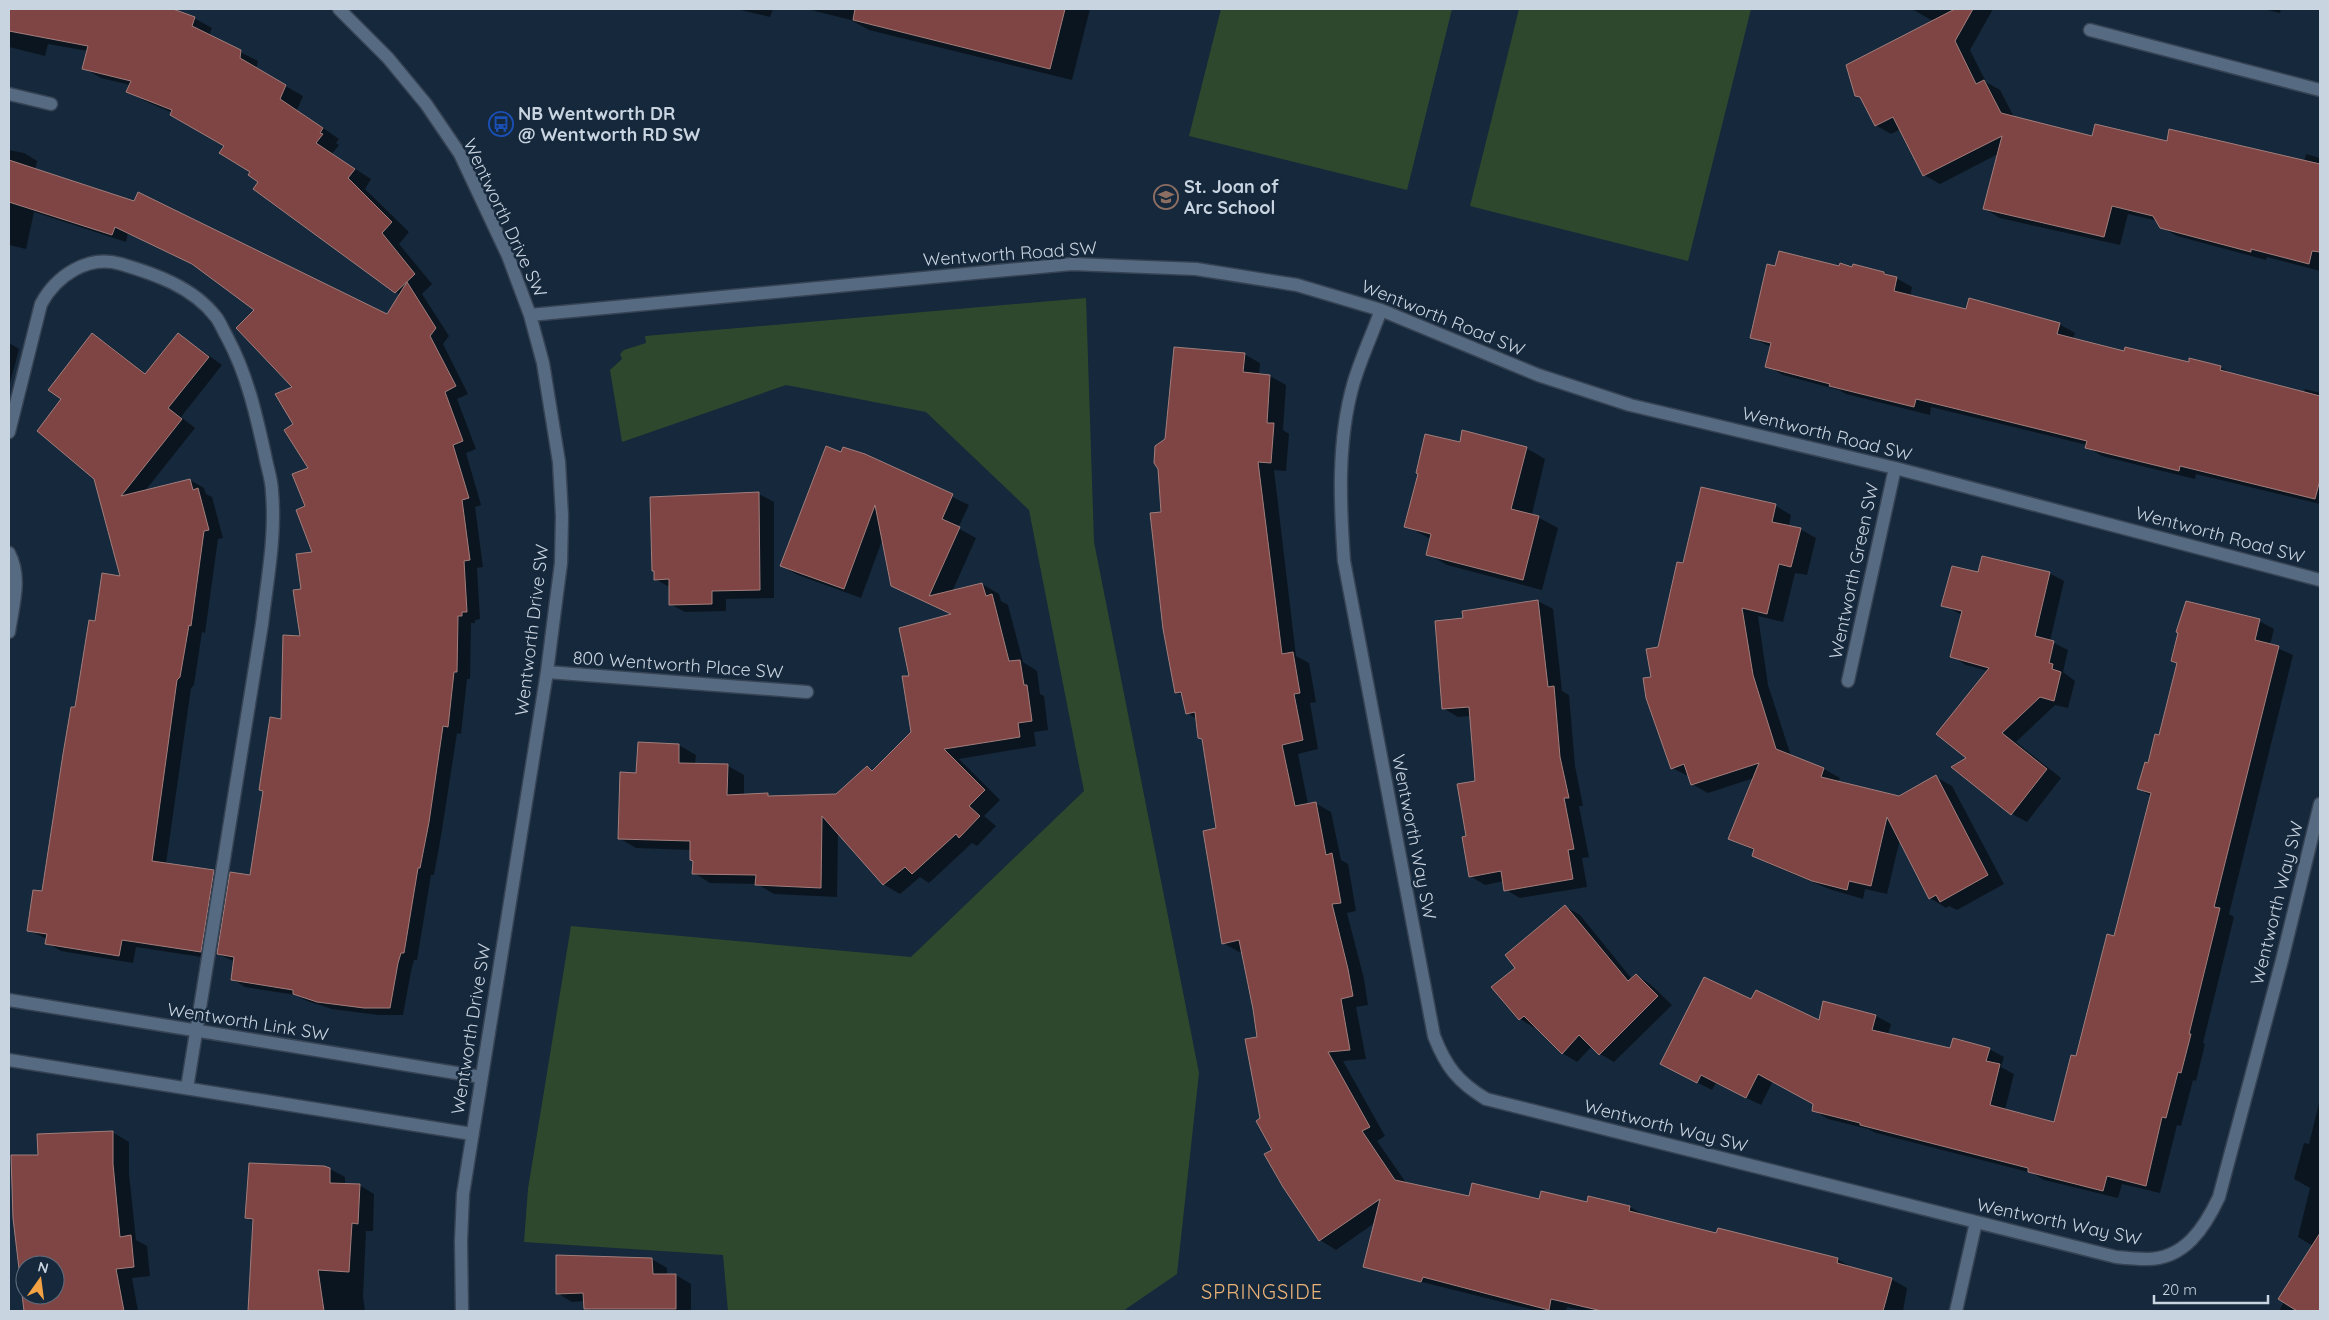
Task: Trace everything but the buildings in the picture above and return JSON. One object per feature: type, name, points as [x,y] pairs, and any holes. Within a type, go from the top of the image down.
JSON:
[{"type":"street","name":"Wentworth Drive SW","points":[[339,9],[388,58],[421,98],[460,154],[508,256],[530,315],[543,363],[559,462],[562,516],[561,563],[547,672],[463,1194],[461,1241],[462,1311]]},
{"type":"street","points":[[2090,30],[2320,90]]},
{"type":"street","points":[[9,94],[51,104]]},
{"type":"street","points":[[9,432],[41,304],[48,290],[64,275],[100,261],[116,262],[157,274],[198,300],[216,317],[235,352],[254,401],[272,491],[271,551],[262,624],[187,1088]]},
{"type":"street","name":"Wentworth Road SW","points":[[530,315],[1072,264],[1187,268],[1251,276],[1297,285],[1381,310],[1538,375],[1613,400],[1895,468],[2320,580]]},
{"type":"street","name":"Wentworth Way SW","points":[[1381,310],[1353,386],[1345,432],[1341,482],[1344,561],[1434,1036],[1443,1060],[1468,1088],[1486,1100],[2116,1257],[2149,1260],[2179,1251],[2195,1236],[2208,1218],[2219,1197],[2282,960],[2320,804]]},
{"type":"street","name":"Wentworth Green SW","points":[[1848,681],[1895,468]]},
{"type":"street","points":[[9,553],[14,563],[17,584],[9,632]]},
{"type":"street","name":"800 Wentworth Place SW","points":[[547,672],[807,692]]},
{"type":"street","name":"Wentworth Link SW","points":[[9,1000],[481,1077]]},
{"type":"street","points":[[9,1060],[472,1134]]},
{"type":"street","points":[[1956,1311],[1976,1222]]},
{"type":"green space","points":[[1221,9],[1452,9],[1407,190],[1189,136]]},
{"type":"green space","points":[[1519,9],[1751,9],[1688,261],[1470,206]]},
{"type":"green space","points":[[1086,298],[1094,542],[1199,1073],[1177,1274],[1123,1311],[728,1311],[723,1255],[524,1242],[528,1189],[571,926],[911,957],[1084,791],[1029,510],[926,412],[786,385],[622,442],[610,370],[622,359],[620,354],[624,350],[646,343],[645,336]]},
{"type":"place","name":"NB Wentworth DR @ Wentworth RD SW","points":[[501,124]]},
{"type":"place","name":"St. Joan of Arc School","points":[[1166,197]]},
{"type":"district","name":"SPRINGSIDE","points":[[1262,1292]]}]
